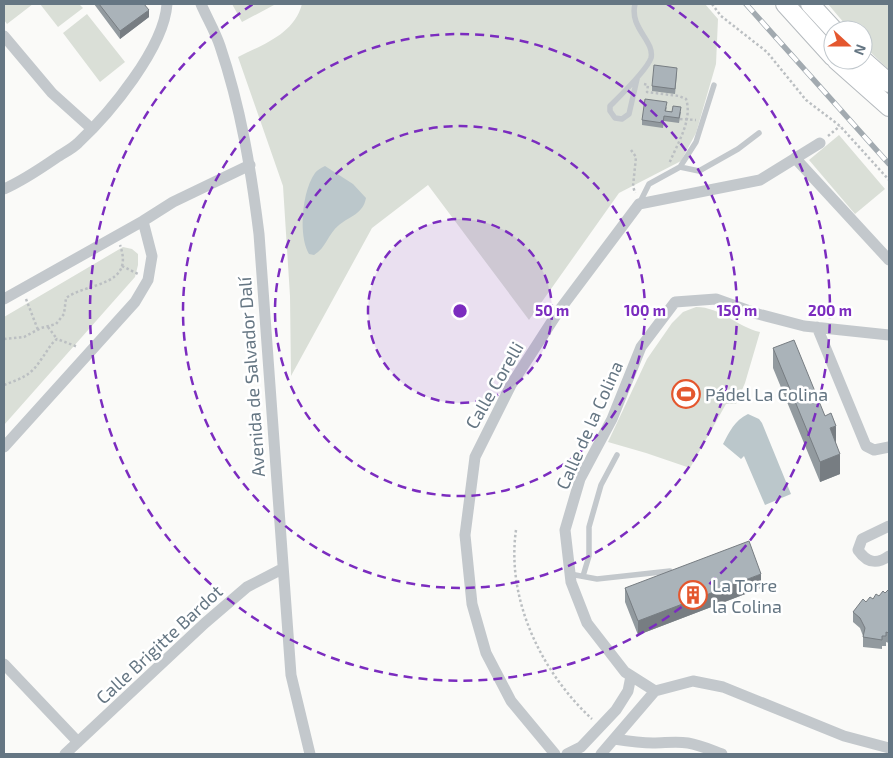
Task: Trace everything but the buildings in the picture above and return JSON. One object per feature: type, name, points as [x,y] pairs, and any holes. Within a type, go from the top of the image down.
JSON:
[{"type":"main road","points":[[785,4],[823,45]]},
{"type":"main road","points":[[810,4],[825,20]]},
{"type":"main road","points":[[873,69],[889,83]]},
{"type":"main road","points":[[847,70],[889,107]]},
{"type":"street","points":[[4,189],[77,144],[92,129],[131,82],[156,41],[168,4]]},
{"type":"street","name":"Avenida de Salvador Dalí","points":[[200,4],[219,44],[232,84],[250,165],[259,234],[291,675],[310,754]]},
{"type":"street","points":[[4,36],[52,93],[92,129]]},
{"type":"street","points":[[639,204],[760,180],[820,143]]},
{"type":"street","points":[[795,158],[889,260]]},
{"type":"street","points":[[4,299],[143,221],[173,202],[250,165]]},
{"type":"street","name":"Calle Corelli","points":[[555,754],[511,700],[486,653],[472,604],[465,535],[474,457],[511,385],[558,312],[639,204]]},
{"type":"street","points":[[4,447],[135,302],[148,280],[152,256],[143,221]]},
{"type":"street","name":"Calle de la Colina","points":[[655,691],[626,672],[587,623],[571,582],[565,530],[580,479],[612,419],[641,347],[675,302],[716,300],[758,314],[817,327],[889,335]]},
{"type":"street","points":[[817,327],[866,446],[874,450],[889,447]]},
{"type":"street","points":[[889,526],[862,539],[858,550],[864,558],[875,562],[889,556]]},
{"type":"street","name":"Calle Brigitte Bardot","points":[[65,754],[212,617],[247,587],[282,569]]},
{"type":"street","points":[[4,664],[78,742]]},
{"type":"street","points":[[555,754],[567,754],[581,747],[601,727],[616,710],[628,691],[631,676]]},
{"type":"street","points":[[601,754],[655,691],[693,681],[723,687],[844,736],[889,748]]},
{"type":"street","points":[[614,739],[634,742],[688,743],[722,754]]},
{"type":"lane","points":[[635,4],[633,10],[634,20],[651,48],[651,59],[637,79],[610,106],[610,111],[615,118],[622,119],[629,114],[637,79]]},
{"type":"lane","points":[[639,204],[649,184],[680,167],[696,142],[714,85]]},
{"type":"lane","points":[[680,167],[699,171],[738,149],[759,133]]},
{"type":"lane","points":[[583,576],[589,556],[589,527],[602,485],[617,455]]},
{"type":"lane","points":[[570,574],[597,579],[670,571]]},
{"type":"path","points":[[712,4],[721,16],[767,52],[806,100],[840,126],[889,180]]},
{"type":"path","points":[[637,79],[641,84],[648,85],[647,92],[686,98],[688,106],[686,121],[667,169]]},
{"type":"path","points":[[680,119],[696,120]]},
{"type":"path","points":[[820,143],[840,126]]},
{"type":"path","points":[[631,150],[636,157],[633,186]]},
{"type":"path","points":[[116,245],[126,242]]},
{"type":"path","points":[[4,339],[24,337],[56,324],[61,320],[66,307],[66,298],[114,278],[122,266],[124,255],[120,244]]},
{"type":"path","points":[[122,266],[141,274]]},
{"type":"path","points":[[18,303],[26,298],[38,330]]},
{"type":"path","points":[[48,327],[56,339],[79,348]]},
{"type":"path","points":[[4,385],[29,374],[38,366],[56,339]]},
{"type":"path","points":[[516,530],[515,566],[520,598],[529,627],[548,665],[563,686],[583,710],[601,727]]},
{"type":"shaded area","points":[[4,4],[33,4],[7,24],[4,20]]},
{"type":"shaded area","points":[[40,4],[79,4],[83,8],[58,27]]},
{"type":"shaded area","points":[[232,4],[273,4],[274,5],[242,22]]},
{"type":"shaded area","points":[[302,4],[705,4],[718,19],[716,64],[696,133],[681,161],[619,193],[529,320],[428,185],[372,228],[291,376],[290,296],[283,186],[238,57],[285,31],[298,14]]},
{"type":"shaded area","points":[[828,4],[889,4],[889,70],[873,55],[873,20],[842,20]]},
{"type":"shaded area","points":[[87,14],[125,62],[100,82],[63,33]]},
{"type":"shaded area","points":[[839,135],[885,189],[855,214],[809,160]]},
{"type":"shaded area","points":[[325,166],[353,184],[366,198],[362,208],[335,229],[321,249],[314,255],[309,254],[303,236],[304,202],[316,172]]},
{"type":"shaded area","points":[[123,247],[132,249],[138,254],[135,277],[4,425],[4,317]]},
{"type":"shaded area","name":"Pádel La Colina","points":[[696,307],[713,310],[760,332],[745,383],[736,404],[726,404],[690,468],[608,442],[647,359],[672,323],[683,312]]},
{"type":"shaded area","points":[[748,414],[759,419],[762,423],[791,494],[765,505],[744,456],[741,459],[723,444],[736,423]]},
{"type":"railway","points":[[746,4],[889,164]]},
{"type":"place","name":"Pádel La Colina","points":[[686,394]]},
{"type":"place","name":"La Torre la Colina","points":[[693,595]]}]
